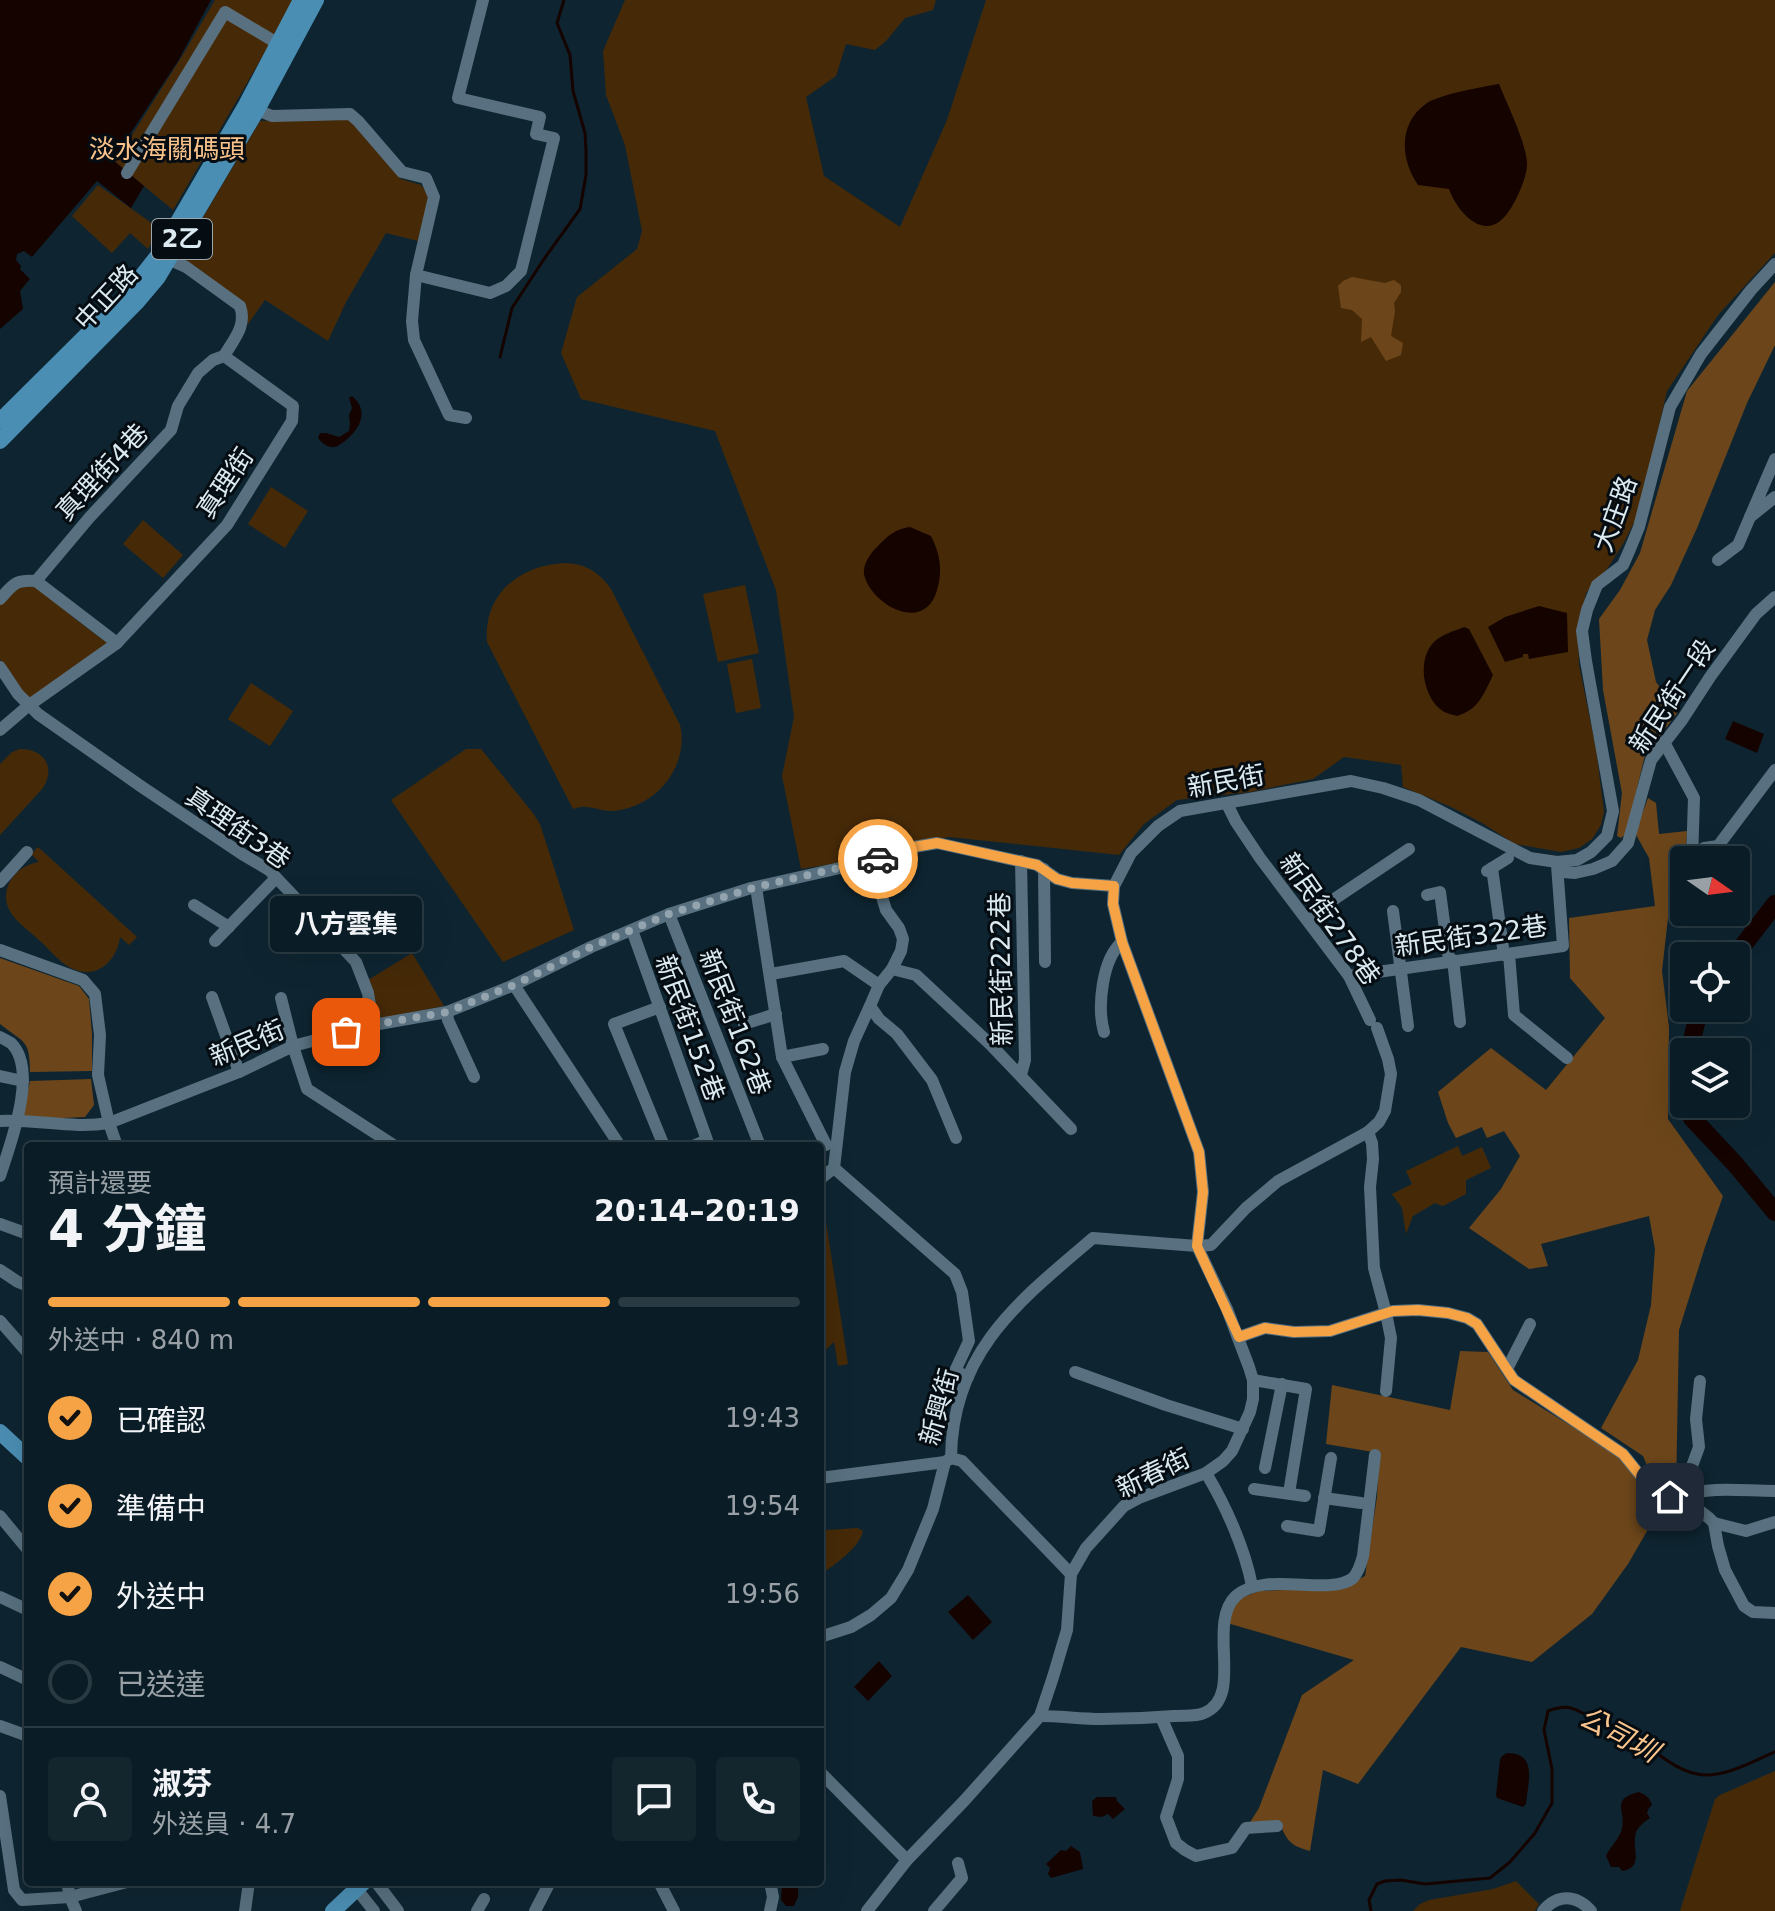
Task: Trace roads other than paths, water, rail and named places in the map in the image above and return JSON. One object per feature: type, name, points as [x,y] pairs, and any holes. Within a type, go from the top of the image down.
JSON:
[{"type":"main road","name":"中正路","points":[[0,441],[158,277],[165,257],[301,0]]},
{"type":"main road","name":"中正路","points":[[0,421],[165,257],[257,110],[316,0]]},
{"type":"main road","points":[[0,1432],[24,1453]]},
{"type":"main road","points":[[333,1911],[355,1886]]},
{"type":"street","points":[[416,275],[490,293],[506,286],[521,271],[551,153],[554,138],[536,134],[540,117],[458,98],[483,0]]},
{"type":"street","points":[[127,173],[228,6],[277,43]]},
{"type":"street","points":[[257,110],[272,116],[350,114],[402,172],[426,178],[434,197],[416,275],[412,321],[414,340],[449,415],[466,418]]},
{"type":"street","points":[[165,257],[186,267],[240,306],[243,325],[224,356]]},
{"type":"street","name":"大庄路","points":[[1557,862],[1577,860],[1599,845],[1607,836],[1613,811],[1582,631],[1590,601],[1597,585],[1623,565],[1630,549],[1639,527],[1670,407],[1701,354],[1775,264]]},
{"type":"street","name":"真理街4巷","points":[[36,581],[89,518],[171,430],[178,406],[198,373],[213,360],[224,356]]},
{"type":"street","name":"真理街","points":[[0,730],[28,706],[117,643],[227,525],[292,421],[293,406],[224,356]]},
{"type":"street","points":[[1718,560],[1738,545],[1775,459]]},
{"type":"street","points":[[1750,517],[1775,497]]},
{"type":"street","points":[[0,599],[20,580],[36,581],[117,643]]},
{"type":"street","name":"新民街一段","points":[[1557,862],[1563,872],[1593,869],[1612,861],[1628,843],[1651,760],[1756,614],[1775,597]]},
{"type":"street","name":"真理街3巷","points":[[0,667],[28,706],[99,759],[269,870],[356,962],[368,993],[373,1025]]},
{"type":"street","points":[[1664,742],[1694,798],[1692,846]]},
{"type":"street","points":[[1718,846],[1775,770]]},
{"type":"street","name":"新民街","points":[[0,1121],[87,1127],[109,1123],[239,1072],[293,1046],[373,1025],[447,1012],[669,914],[756,887],[937,843],[1021,861],[1072,883],[1114,886],[1131,853],[1158,826],[1180,811],[1351,781],[1419,800],[1530,858],[1557,862]]},
{"type":"street","name":"新民街278巷","points":[[1227,804],[1260,858],[1349,976],[1374,1024],[1391,1074],[1385,1111],[1368,1132]]},
{"type":"street","points":[[1306,918],[1409,849]]},
{"type":"street","points":[[0,882],[27,852]]},
{"type":"street","points":[[1508,858],[1490,875],[1514,1015],[1567,1058]]},
{"type":"street","points":[[824,1176],[834,1168],[845,1072],[854,1041],[879,985],[901,951],[903,939],[886,910],[871,861]]},
{"type":"street","name":"新民街222巷","points":[[1021,861],[1025,1060],[1021,1075]]},
{"type":"street","name":"新民街322巷","points":[[1349,976],[1563,946],[1557,862]]},
{"type":"street","points":[[1044,869],[1045,962]]},
{"type":"street","points":[[215,941],[276,878]]},
{"type":"street","points":[[1114,886],[1113,904],[1122,942],[1199,1152],[1203,1192],[1197,1246],[1211,1245],[1246,1208],[1278,1181],[1368,1132],[1373,1159],[1370,1187],[1374,1268],[1391,1338],[1386,1391]]},
{"type":"street","points":[[756,887],[782,1057],[826,1145]]},
{"type":"street","points":[[1427,895],[1440,892],[1460,1022]]},
{"type":"street","points":[[194,905],[229,927]]},
{"type":"street","points":[[1393,911],[1408,1026]]},
{"type":"street","name":"新民街162巷","points":[[669,914],[758,1142]]},
{"type":"street","name":"新民街152巷","points":[[632,930],[707,1140],[702,1142]]},
{"type":"street","points":[[1104,1032],[1101,1007],[1103,981],[1117,946],[1122,942]]},
{"type":"street","points":[[0,950],[83,980],[95,994],[100,1035],[98,1075],[116,1142]]},
{"type":"street","points":[[771,974],[844,961],[879,985]]},
{"type":"street","points":[[892,969],[916,975],[990,1044],[1071,1129]]},
{"type":"street","points":[[514,985],[617,1142]]},
{"type":"street","points":[[212,997],[239,1072]]},
{"type":"street","points":[[281,998],[307,1089],[389,1142]]},
{"type":"street","points":[[870,1006],[879,1019],[897,1034],[932,1080],[956,1138]]},
{"type":"street","points":[[660,1007],[614,1024],[662,1142]]},
{"type":"street","points":[[447,1012],[474,1077]]},
{"type":"street","points":[[744,1024],[776,1014]]},
{"type":"street","points":[[0,1037],[11,1044],[20,1058],[23,1081],[18,1120],[0,1176]]},
{"type":"street","points":[[782,1057],[823,1049]]},
{"type":"street","points":[[0,1076],[23,1081]]},
{"type":"street","points":[[834,1168],[955,1274],[962,1292],[969,1341],[955,1371],[968,1377]]},
{"type":"street","points":[[0,1224],[24,1233]]},
{"type":"street","name":"新興街","points":[[824,1636],[851,1627],[871,1615],[891,1598],[908,1570],[933,1509],[968,1377],[983,1348],[1016,1307],[1093,1238],[1197,1246]]},
{"type":"street","name":"新春街","points":[[867,1911],[907,1860],[1040,1716],[1067,1630],[1071,1574],[1086,1548],[1124,1506],[1206,1473],[1223,1461],[1243,1429],[1253,1399],[1253,1380],[1239,1337],[1197,1246]]},
{"type":"street","points":[[0,1270],[24,1284]]},
{"type":"street","points":[[1239,1337],[1265,1328],[1294,1332],[1330,1331],[1393,1311],[1418,1310],[1467,1318],[1477,1324],[1514,1380],[1623,1454],[1652,1490],[1661,1496],[1727,1489],[1775,1491]]},
{"type":"street","points":[[0,1321],[24,1348]]},
{"type":"street","points":[[1507,1369],[1530,1324]]},
{"type":"street","points":[[1075,1372],[1243,1429]]},
{"type":"street","points":[[1253,1380],[1306,1389],[1289,1493]]},
{"type":"street","points":[[1681,1496],[1699,1447],[1696,1419],[1700,1381]]},
{"type":"street","points":[[1265,1468],[1282,1384]]},
{"type":"street","points":[[1040,1716],[1098,1719],[1199,1715],[1208,1711],[1223,1688],[1225,1611],[1233,1598],[1252,1586],[1336,1584],[1352,1579],[1359,1569],[1375,1455]]},
{"type":"street","points":[[1287,1526],[1319,1531],[1331,1458]]},
{"type":"street","points":[[824,1477],[948,1460],[962,1461],[1071,1574]]},
{"type":"street","points":[[1206,1473],[1248,1567],[1252,1586]]},
{"type":"street","points":[[1254,1489],[1305,1496]]},
{"type":"street","points":[[1681,1496],[1714,1523],[1746,1531],[1775,1522]]},
{"type":"street","points":[[1324,1498],[1361,1503]]},
{"type":"street","points":[[0,1516],[24,1545]]},
{"type":"street","points":[[1714,1523],[1725,1570],[1744,1606],[1753,1612],[1775,1613]]},
{"type":"street","points":[[0,1597],[24,1608]]},
{"type":"street","points":[[0,1667],[24,1678]]},
{"type":"street","points":[[1161,1717],[1178,1756],[1178,1779],[1166,1817],[1176,1843],[1196,1856],[1232,1848],[1246,1828],[1277,1826]]},
{"type":"street","points":[[0,1726],[24,1735]]},
{"type":"street","points":[[824,1776],[907,1860]]},
{"type":"street","points":[[0,1796],[14,1890],[22,1900],[70,1897],[112,1886]]},
{"type":"street","points":[[934,1911],[962,1878],[958,1863]]},
{"type":"street","points":[[68,1886],[76,1911]]},
{"type":"street","points":[[245,1911],[248,1886]]},
{"type":"street","points":[[358,1886],[374,1911]]},
{"type":"street","points":[[379,1886],[398,1911]]},
{"type":"street","points":[[535,1911],[548,1886]]},
{"type":"street","points":[[661,1886],[674,1911]]},
{"type":"street","points":[[770,1911],[773,1897],[771,1886]]},
{"type":"street","points":[[1543,1911],[1550,1903],[1567,1898],[1576,1899],[1591,1911]]},
{"type":"street","points":[[477,1911],[484,1899]]},
{"type":"waterway","points":[[500,357],[512,308],[580,209],[586,175],[585,133],[573,91],[570,55],[557,23],[564,0]]},
{"type":"waterway","points":[[1746,942],[1775,904]]},
{"type":"waterway","points":[[1692,1038],[1696,1022]]},
{"type":"waterway","points":[[1692,1118],[1775,1212]]},
{"type":"waterway","name":"公司圳","points":[[1371,1911],[1369,1900],[1377,1884],[1385,1881],[1425,1884],[1490,1878],[1510,1862],[1535,1833],[1552,1803],[1552,1769],[1544,1730],[1548,1711],[1562,1707],[1576,1710],[1629,1733],[1683,1770],[1704,1775],[1722,1773],[1775,1752]]},
{"type":"place","name":"八方雲集","points":[[346,1032]]},
{"type":"park label","name":"淡水海關碼頭","points":[[167,149]]}]
